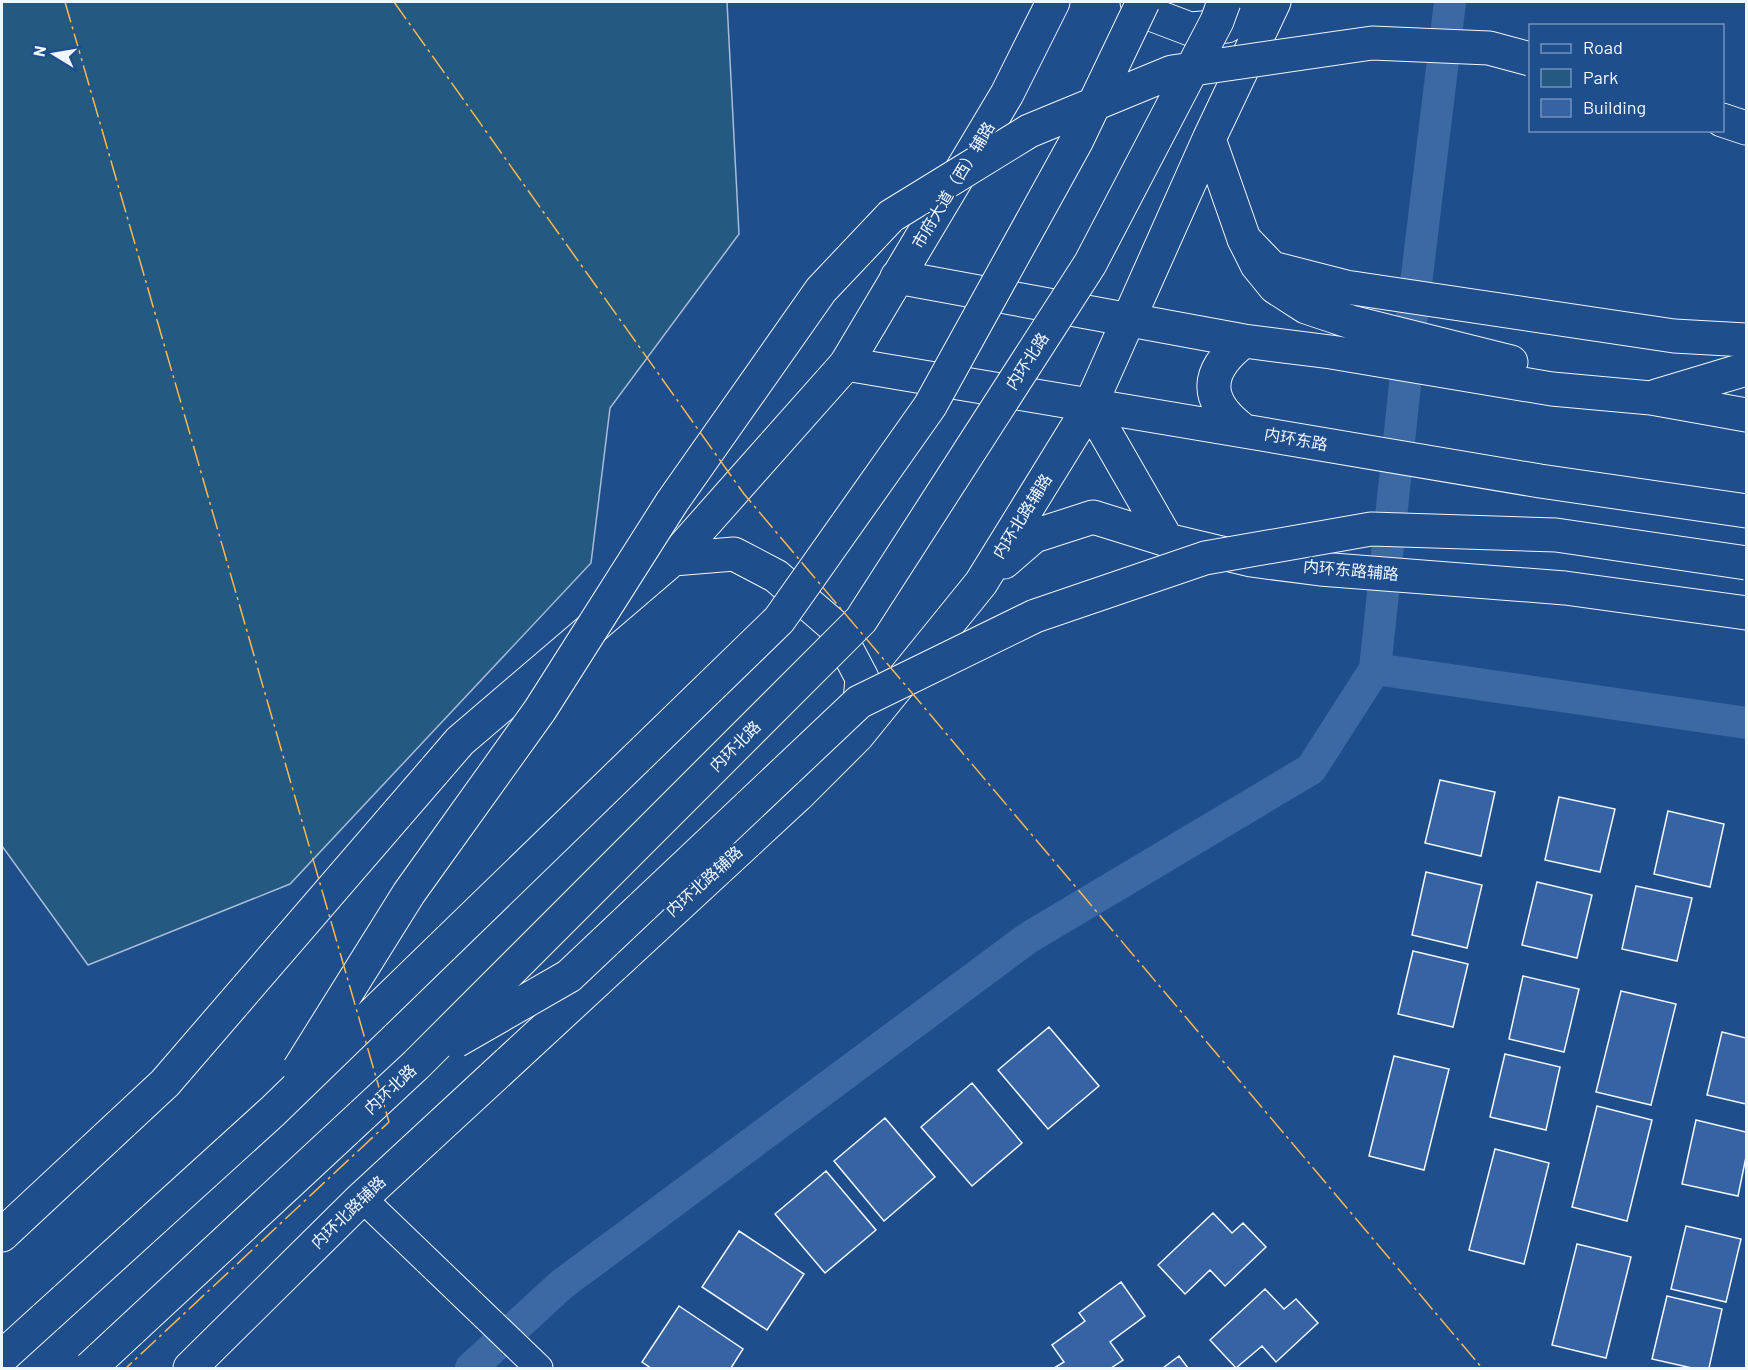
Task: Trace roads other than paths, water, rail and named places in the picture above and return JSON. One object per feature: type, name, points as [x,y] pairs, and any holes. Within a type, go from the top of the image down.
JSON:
[{"type":"main road","name":"市府大道（西）辅路","points":[[846,364],[1007,94],[1053,2]]},
{"type":"main road","points":[[1137,2],[1153,15],[1190,29],[1227,26],[1261,2]]},
{"type":"main road","points":[[2,1357],[273,1111],[779,620],[930,406],[1077,140],[1143,2]]},
{"type":"main road","name":"内环北路","points":[[90,1368],[416,1065],[861,620],[1090,264],[1217,21],[1224,2]]},
{"type":"main road","points":[[1128,321],[1209,139],[1274,2]]},
{"type":"main road","points":[[273,1111],[409,893],[540,710],[672,502],[821,290],[891,216],[1029,131],[1172,72],[1372,43],[1489,48],[1529,59]]},
{"type":"main road","points":[[1724,121],[1746,128]]},
{"type":"main road","points":[[1209,139],[1244,239],[1257,265],[1275,287],[1306,307],[1351,322],[1580,377],[1651,398],[1746,369]]},
{"type":"main road","points":[[1244,239],[1272,268],[1346,287],[1674,336],[1746,340]]},
{"type":"main road","points":[[897,278],[1244,341],[1331,352],[1552,389],[1651,398],[1746,415]]},
{"type":"main road","name":"内环北路辅路","points":[[190,1368],[362,1198],[798,795],[857,736],[981,583],[1090,406],[1128,321]]},
{"type":"main road","points":[[1243,430],[1220,409],[1215,393],[1215,378],[1222,362],[1244,341]]},
{"type":"main road","points":[[2,1235],[165,1083],[460,741],[673,559],[846,364]]},
{"type":"main road","name":"内环东路","points":[[846,364],[1540,481],[1746,511]]},
{"type":"main road","points":[[1090,406],[1167,540]]},
{"type":"main road","name":"内环东路辅路","points":[[981,583],[1034,536],[1094,517],[1167,540],[1251,560],[1320,568],[1564,588],[1746,613]]},
{"type":"main road","points":[[416,1065],[569,976],[859,702],[1035,616],[1205,558],[1371,529],[1556,535],[1746,563]]},
{"type":"main road","points":[[673,559],[734,554],[776,576],[835,627],[862,678],[857,736]]},
{"type":"street","points":[[362,1198],[537,1366]]},
{"type":"waterway","points":[[1412,317],[1450,2]]},
{"type":"waterway","points":[[471,1368],[561,1285],[1028,938],[1311,769],[1375,669],[1408,356]]},
{"type":"waterway","points":[[1375,669],[1746,723]]}]
